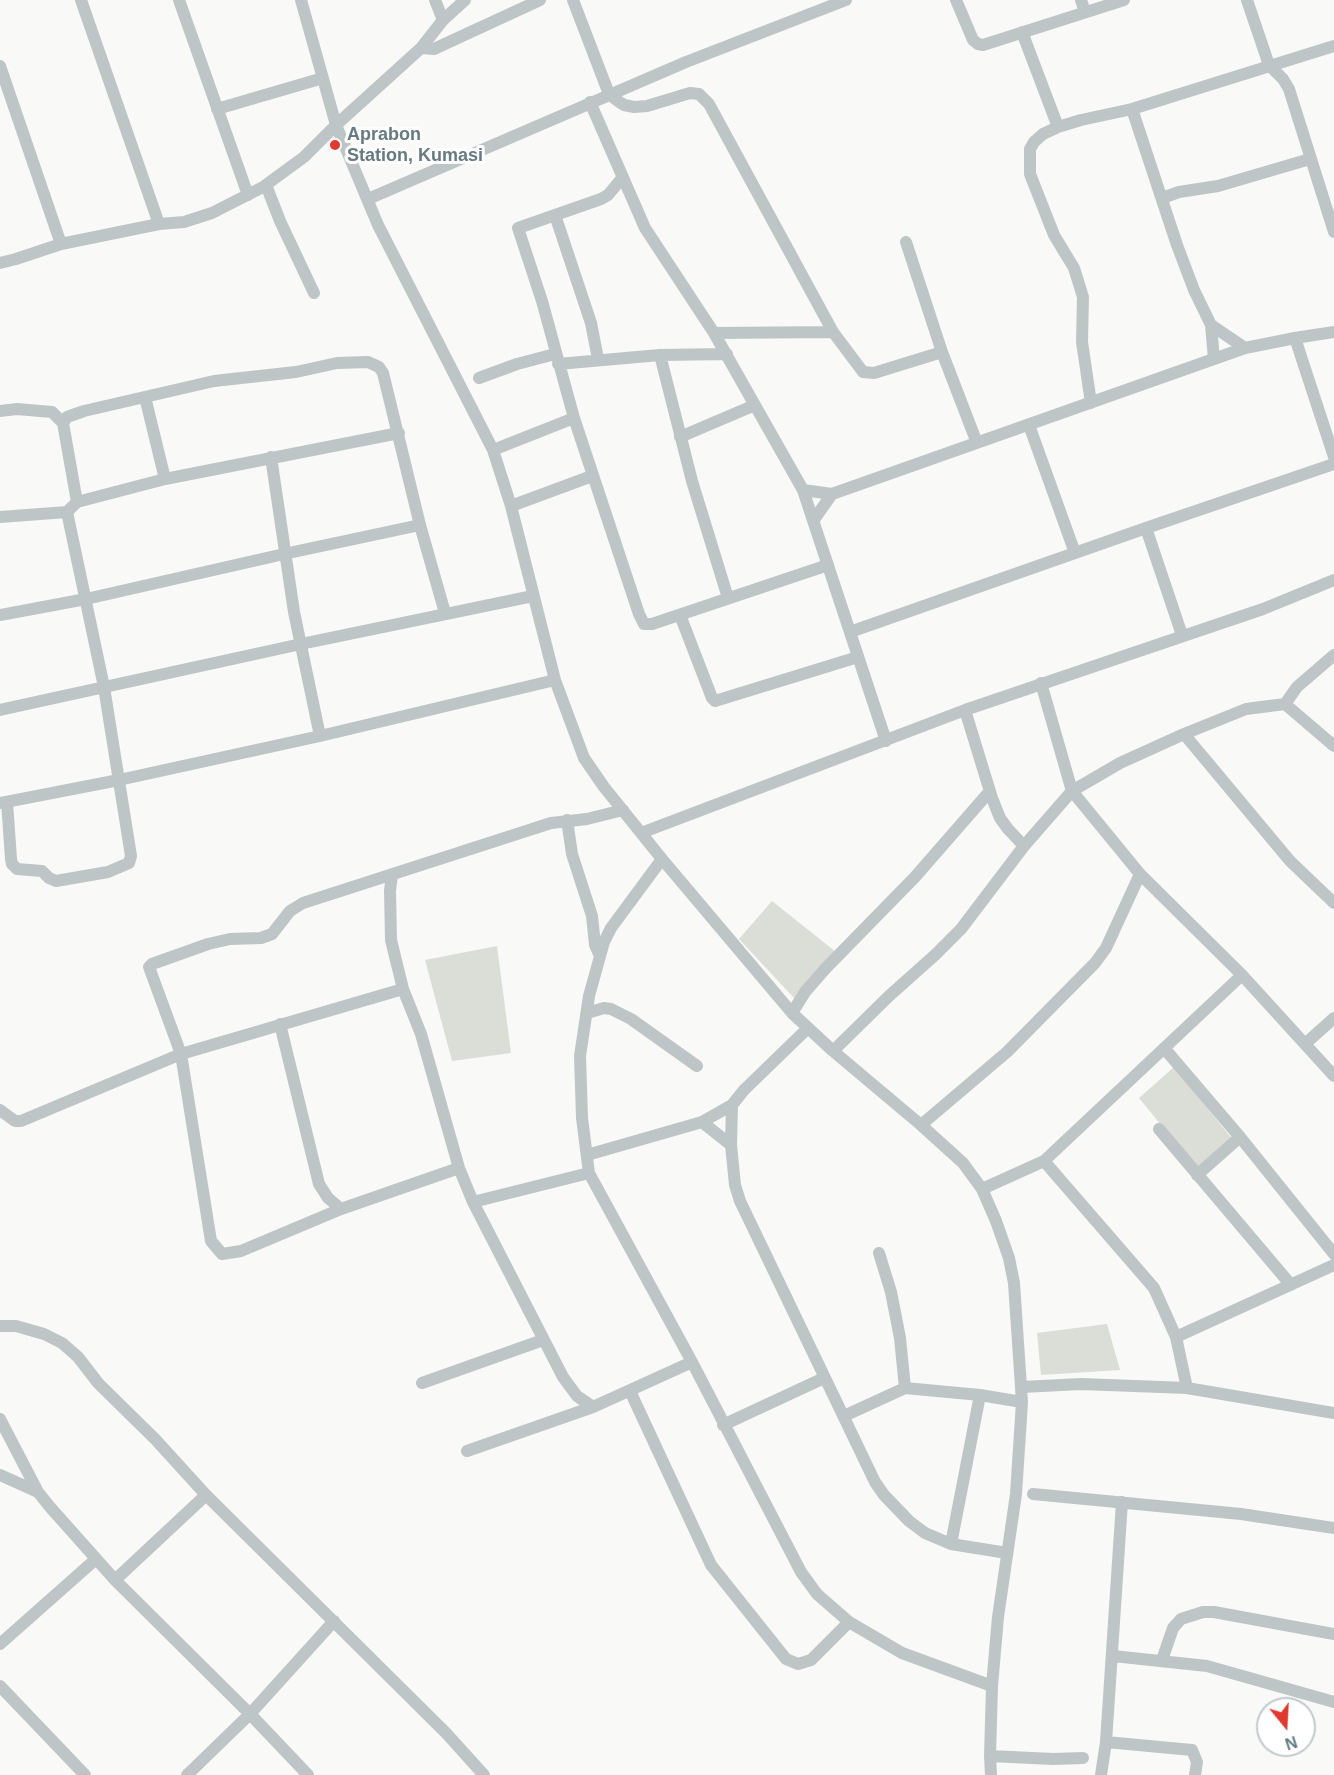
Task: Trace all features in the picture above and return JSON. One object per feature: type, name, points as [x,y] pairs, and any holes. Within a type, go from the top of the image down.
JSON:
[{"type":"street","points":[[81,0],[159,224]]},
{"type":"street","points":[[180,0],[248,195]]},
{"type":"street","points":[[301,0],[336,125],[378,225],[493,450],[511,506],[555,680],[584,758],[604,787],[662,859],[792,1013],[833,1052],[963,1163],[982,1189],[996,1221],[1012,1275],[1022,1402],[1016,1494],[992,1686],[990,1756],[992,1775]]},
{"type":"street","points":[[435,0],[443,20]]},
{"type":"street","points":[[0,263],[61,244],[159,224],[184,222],[212,213],[266,185],[304,157],[421,48],[443,20],[465,0]]},
{"type":"street","points":[[421,48],[434,49],[540,0]]},
{"type":"street","points":[[573,0],[609,94],[624,105],[634,107],[647,106],[690,93],[699,94],[709,104],[833,332],[863,372],[874,373],[942,352]]},
{"type":"street","points":[[956,0],[973,40],[978,45],[1022,32],[1083,6],[1124,0]]},
{"type":"street","points":[[1247,0],[1269,65],[1289,89],[1334,232]]},
{"type":"street","points":[[368,199],[609,94],[841,1]]},
{"type":"street","points":[[1022,32],[1058,127]]},
{"type":"street","points":[[1091,403],[1082,342],[1083,297],[1074,268],[1054,235],[1030,174],[1030,149],[1034,142],[1043,134],[1058,127],[1132,109],[1334,46]]},
{"type":"street","points":[[0,66],[61,244]]},
{"type":"street","points":[[217,109],[323,78]]},
{"type":"street","points":[[590,102],[645,228],[727,354],[803,490],[886,741]]},
{"type":"street","points":[[1132,109],[1191,282],[1211,325],[1214,359]]},
{"type":"street","points":[[1162,198],[1179,192],[1218,186],[1310,159]]},
{"type":"street","points":[[623,177],[608,195],[518,228],[542,301],[556,359],[592,476],[644,624],[652,624],[828,565]]},
{"type":"street","points":[[266,185],[280,221],[314,293]]},
{"type":"street","points":[[555,215],[591,323],[598,359]]},
{"type":"street","points":[[906,242],[942,352],[977,443]]},
{"type":"street","points":[[1211,325],[1245,348]]},
{"type":"street","points":[[714,333],[833,332]]},
{"type":"street","points":[[803,490],[832,494],[1245,348],[1334,332]]},
{"type":"street","points":[[1295,338],[1334,457]]},
{"type":"street","points":[[479,378],[517,364],[556,359],[727,354]]},
{"type":"street","points":[[660,355],[680,437],[728,598]]},
{"type":"street","points":[[63,423],[67,417],[84,411],[214,381],[296,372],[337,363],[368,362],[379,367],[383,373],[420,525],[445,613]]},
{"type":"street","points":[[144,397],[165,479]]},
{"type":"street","points":[[680,437],[755,405]]},
{"type":"street","points":[[0,411],[17,409],[52,412],[63,423],[77,502]]},
{"type":"street","points":[[493,450],[574,418]]},
{"type":"street","points":[[1029,425],[1075,553]]},
{"type":"street","points":[[0,517],[67,512],[77,502],[165,479],[399,433]]},
{"type":"street","points":[[271,457],[284,554],[320,736]]},
{"type":"street","points":[[850,632],[1334,464]]},
{"type":"street","points":[[511,506],[592,476]]},
{"type":"street","points":[[813,521],[832,494]]},
{"type":"street","points":[[67,512],[104,687],[119,780],[131,856],[129,863],[108,872],[56,881],[42,871],[17,869],[12,864],[3,802],[119,780],[320,736],[555,680]]},
{"type":"street","points":[[0,615],[86,599],[420,525]]},
{"type":"street","points":[[1146,528],[1182,635]]},
{"type":"street","points":[[641,833],[1041,683],[1263,609],[1334,580]]},
{"type":"street","points":[[0,710],[532,596]]},
{"type":"street","points":[[680,615],[715,701],[858,657]]},
{"type":"street","points":[[833,1052],[961,929],[1024,846],[1072,791],[1120,763],[1184,734],[1246,709],[1285,704],[1297,687],[1334,655]]},
{"type":"street","points":[[1041,683],[1072,791],[1140,874],[1242,975],[1334,1076]]},
{"type":"street","points":[[1285,704],[1334,746]]},
{"type":"street","points":[[965,711],[1000,818],[1024,846]]},
{"type":"street","points":[[1184,734],[1290,861],[1334,903]]},
{"type":"street","points":[[792,1013],[801,998],[825,969],[915,877],[990,791]]},
{"type":"street","points":[[459,1168],[342,1209],[241,1251],[222,1254],[211,1241],[181,1054],[149,967],[208,944],[230,939],[261,938],[272,934],[290,910],[303,903],[551,823],[587,819],[623,810]]},
{"type":"street","points":[[567,820],[572,854],[590,909],[595,945],[600,956]]},
{"type":"street","points":[[662,859],[611,928],[600,956],[580,1056],[582,1118],[589,1173],[692,1362],[801,1572],[817,1594],[849,1622],[902,1653],[992,1686]]},
{"type":"street","points":[[393,874],[390,891],[391,940],[403,989],[421,1034],[459,1168],[473,1202],[563,1377],[577,1396],[593,1407]]},
{"type":"street","points":[[921,1125],[1007,1052],[1095,963],[1106,948],[1140,874]]},
{"type":"street","points":[[373,881],[390,891]]},
{"type":"street","points":[[982,1189],[1044,1161],[1242,975]]},
{"type":"street","points":[[0,1110],[15,1121],[21,1121],[181,1054],[403,989]]},
{"type":"street","points":[[587,1013],[603,1008],[611,1009],[631,1019],[697,1066]]},
{"type":"street","points":[[1305,1044],[1334,1018]]},
{"type":"street","points":[[280,1024],[319,1184],[328,1198],[342,1209]]},
{"type":"street","points":[[587,1155],[702,1122],[732,1105],[744,1090],[808,1028]]},
{"type":"street","points":[[1164,1048],[1240,1137],[1334,1254]]},
{"type":"street","points":[[732,1105],[731,1145],[735,1185],[740,1201],[875,1482],[884,1496],[909,1521],[925,1533],[951,1544],[1007,1553]]},
{"type":"street","points":[[702,1122],[731,1145]]},
{"type":"street","points":[[1159,1129],[1291,1285]]},
{"type":"street","points":[[1197,1175],[1240,1137]]},
{"type":"street","points":[[1044,1161],[1154,1288],[1176,1337],[1187,1388]]},
{"type":"street","points":[[473,1202],[589,1173]]},
{"type":"street","points":[[879,1253],[891,1292],[900,1338],[905,1388]]},
{"type":"street","points":[[1176,1337],[1334,1265]]},
{"type":"street","points":[[0,1326],[16,1326],[44,1334],[62,1343],[78,1357],[98,1383],[155,1439],[206,1495],[446,1733],[484,1775]]},
{"type":"street","points":[[422,1383],[543,1340]]},
{"type":"street","points":[[467,1451],[593,1407],[692,1362]]},
{"type":"street","points":[[723,1425],[824,1378]]},
{"type":"street","points":[[1022,1387],[1082,1384],[1187,1388],[1334,1413]]},
{"type":"street","points":[[844,1416],[905,1388],[980,1395],[1022,1402]]},
{"type":"street","points":[[630,1391],[711,1565],[786,1659],[798,1664],[811,1659],[849,1622]]},
{"type":"street","points":[[951,1544],[980,1395]]},
{"type":"street","points":[[0,1419],[38,1492],[115,1580],[308,1775]]},
{"type":"street","points":[[0,1475],[38,1492]]},
{"type":"street","points":[[1033,1494],[1240,1514],[1334,1528]]},
{"type":"street","points":[[115,1580],[206,1495]]},
{"type":"street","points":[[1101,1775],[1113,1656],[1122,1502]]},
{"type":"street","points":[[0,1644],[96,1559]]},
{"type":"street","points":[[1162,1660],[1173,1628],[1182,1619],[1203,1612],[1214,1612],[1334,1634]]},
{"type":"street","points":[[186,1775],[250,1714],[334,1621]]},
{"type":"street","points":[[1113,1656],[1207,1666],[1334,1702]]},
{"type":"street","points":[[0,1686],[85,1775]]},
{"type":"street","points":[[1106,1742],[1192,1750],[1197,1762],[1195,1775]]},
{"type":"street","points":[[990,1756],[1083,1758]]},
{"type":"shaded area","points":[[772,901],[836,952],[794,998],[739,939]]},
{"type":"shaded area","points":[[497,946],[511,1053],[452,1061],[425,960]]},
{"type":"shaded area","points":[[1174,1067],[1234,1141],[1198,1170],[1139,1098]]},
{"type":"shaded area","points":[[1107,1324],[1120,1370],[1041,1375],[1037,1333]]},
{"type":"place","name":"Aprabon Station, Kumasi","points":[[335,145]]}]
